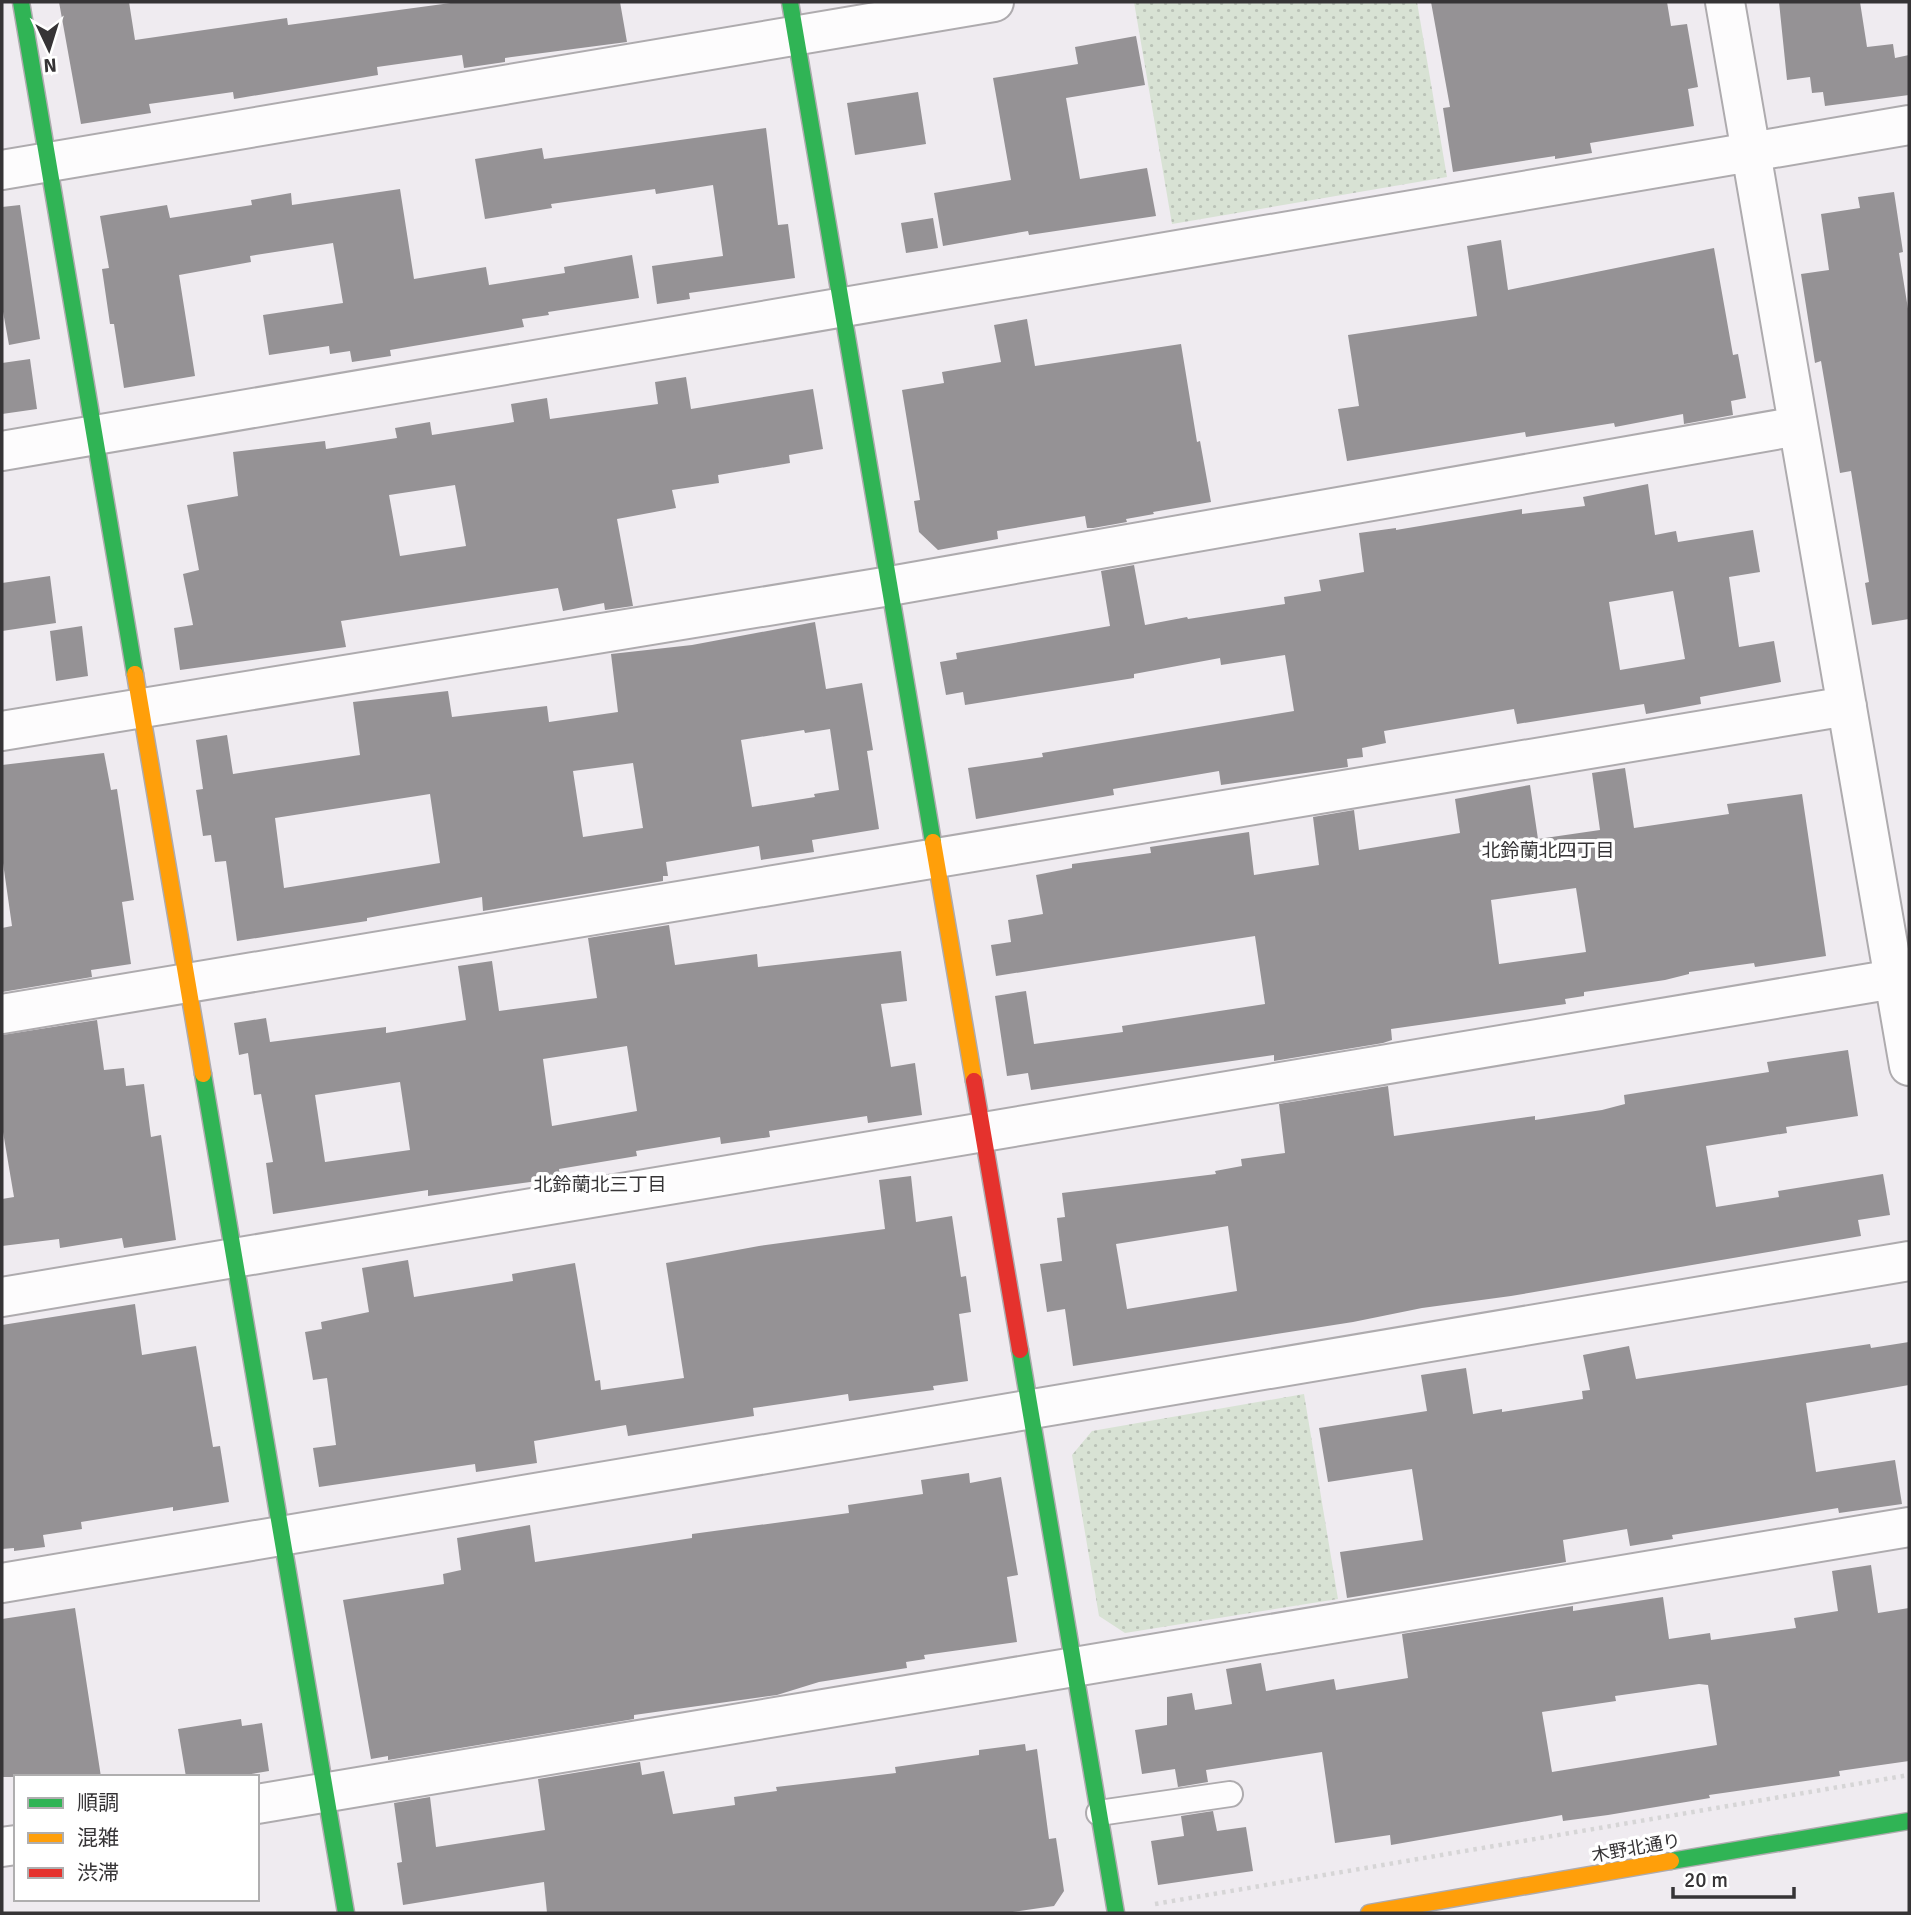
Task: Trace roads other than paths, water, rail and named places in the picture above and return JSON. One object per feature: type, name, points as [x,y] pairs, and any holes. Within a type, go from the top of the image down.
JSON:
[{"type":"street","points":[[21,2],[346,1913]]},
{"type":"street","points":[[2,170],[793,19],[994,2]]},
{"type":"street","points":[[1725,2],[1909,1066]]},
{"type":"street","points":[[793,19],[1116,1912]]},
{"type":"street","points":[[2,451],[1909,125]]},
{"type":"street","points":[[2,731],[890,586],[1798,426]]},
{"type":"street","points":[[2,1014],[1847,706]]},
{"type":"street","points":[[2,1297],[1894,979]]},
{"type":"street","points":[[2,1583],[1909,1261]]},
{"type":"street","points":[[259,1804],[1909,1527]]},
{"type":"street","name":"木野北通り","points":[[1369,1913],[1909,1821]]},
{"type":"lane","points":[[1099,1813],[1230,1794]]},
{"type":"district","name":"北鈴蘭北四丁目","points":[[1548,851]]},
{"type":"district","name":"北鈴蘭北三丁目","points":[[600,1185]]}]
